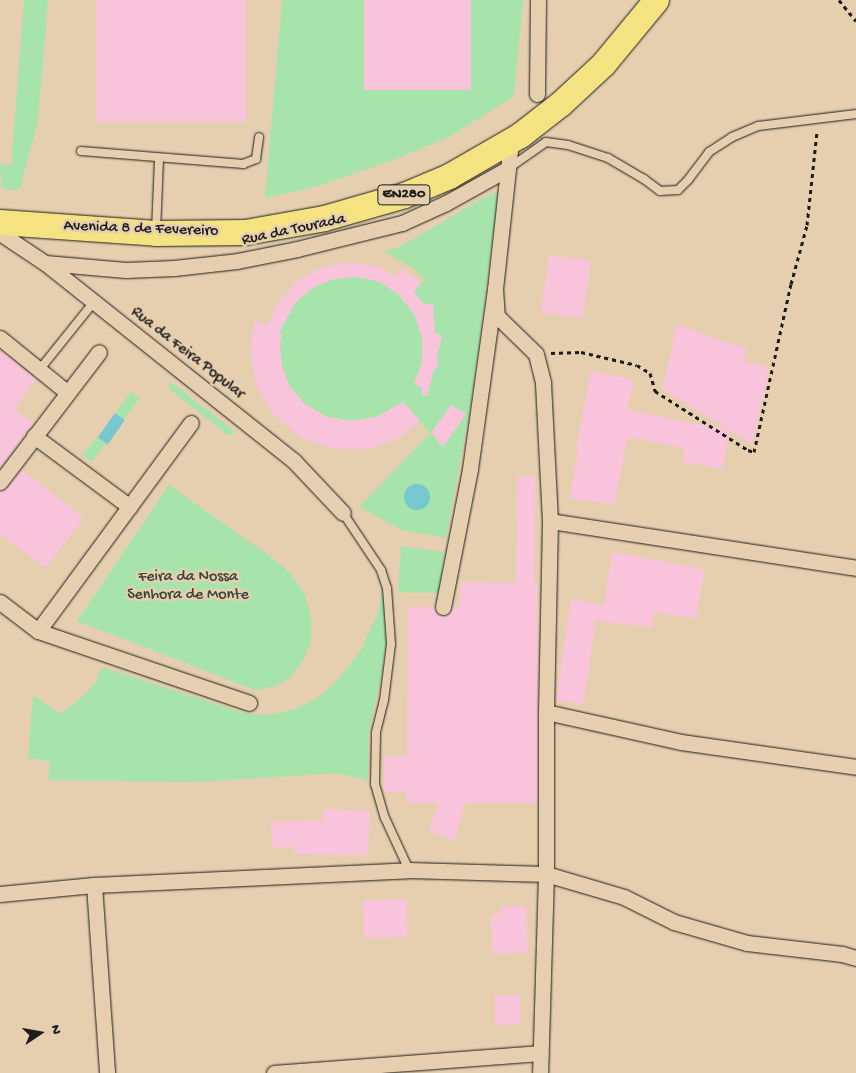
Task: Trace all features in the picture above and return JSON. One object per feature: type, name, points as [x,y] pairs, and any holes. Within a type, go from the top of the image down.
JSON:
[{"type":"main road","name":"Avenida 8 de Fevereiro","points":[[0,222],[156,233],[245,232],[324,218],[404,195],[449,176],[511,141],[560,104],[603,64],[656,0]]},
{"type":"street","points":[[537,94],[538,0]]},
{"type":"street","points":[[444,607],[470,469],[495,288],[511,141]]},
{"type":"street","name":"Rua da Tourada","points":[[45,263],[126,270],[174,268],[237,261],[289,251],[402,223],[446,203],[507,170]]},
{"type":"street","name":"Rua da Feira Popular","points":[[0,233],[45,263],[294,461],[343,513]]},
{"type":"street","points":[[495,288],[497,316],[536,354],[543,383],[550,521],[546,712],[546,874],[540,1073]]},
{"type":"street","points":[[0,338],[68,393]]},
{"type":"street","points":[[0,482],[100,352]]},
{"type":"street","points":[[38,631],[191,422]]},
{"type":"street","points":[[34,436],[130,507]]},
{"type":"street","points":[[550,521],[856,568]]},
{"type":"street","points":[[0,602],[38,631],[249,703]]},
{"type":"street","points":[[546,712],[681,742],[856,767]]},
{"type":"street","points":[[0,894],[94,886],[410,870],[546,874],[624,897],[674,922],[747,943],[842,954],[856,958]]},
{"type":"street","points":[[94,886],[107,1073]]},
{"type":"street","points":[[274,1073],[540,1054]]},
{"type":"lane","points":[[507,170],[546,142],[561,144],[608,158],[644,179],[660,191],[678,190],[709,152],[732,137],[758,126],[856,114]]},
{"type":"lane","points":[[81,151],[248,163],[258,155],[259,137]]},
{"type":"lane","points":[[156,233],[159,158]]},
{"type":"lane","points":[[40,369],[93,303]]},
{"type":"lane","points":[[343,513],[381,570],[387,588],[391,644],[384,700],[376,733],[375,784],[385,818],[410,870]]},
{"type":"path","points":[[839,0],[856,21]]},
{"type":"path","points":[[536,354],[581,352],[638,364],[650,373],[655,391],[754,452],[791,284],[807,225],[818,118]]},
{"type":"green space","points":[[24,0],[48,0],[38,121],[20,189],[12,190],[2,188],[0,164],[11,166]]},
{"type":"green space","points":[[282,0],[523,0],[514,96],[449,137],[391,161],[311,188],[265,198]]},
{"type":"green space","points":[[492,193],[496,193],[498,197],[471,402],[446,538],[402,530],[359,507],[430,433],[420,422],[402,437],[369,449],[334,449],[301,438],[274,415],[256,385],[250,350],[255,319],[268,326],[277,304],[296,282],[321,267],[350,262],[379,267],[395,276],[402,268],[421,283],[425,281],[415,269],[384,252],[401,246]]},
{"type":"green space","points":[[172,383],[232,429],[234,435],[228,435],[170,390],[167,386]]},
{"type":"green space","points":[[131,392],[140,399],[124,419],[115,412]]},
{"type":"green space","points":[[97,437],[106,444],[92,462],[83,455]]},
{"type":"green space","name":"Feira da Nossa Senhora de Monte","points":[[169,485],[270,556],[290,573],[304,593],[311,617],[311,641],[304,659],[289,679],[275,686],[255,690],[77,621]]},
{"type":"green space","points":[[401,546],[444,552],[439,593],[398,592]]},
{"type":"green space","points":[[383,584],[387,635],[380,682],[368,736],[368,781],[337,773],[197,782],[48,780],[50,761],[28,758],[33,695],[60,714],[85,695],[95,683],[102,667],[243,713],[267,715],[292,710],[316,699],[338,680],[362,648],[378,612]]},
{"type":"water","points":[[115,413],[125,420],[108,444],[98,438]]},
{"type":"water","points":[[417,484],[426,488],[430,497],[426,506],[417,510],[408,506],[404,497],[408,488]]},
{"type":"building","points":[[96,0],[246,0],[246,122],[96,122]]},
{"type":"building","points":[[364,0],[471,0],[471,90],[364,90]]},
{"type":"building","points":[[549,255],[591,261],[583,318],[541,312]]},
{"type":"building","points":[[350,262],[379,267],[395,276],[402,268],[421,283],[414,292],[424,304],[433,304],[435,333],[442,336],[437,356],[438,368],[434,369],[427,396],[422,395],[422,388],[414,384],[422,362],[422,337],[414,314],[398,294],[379,282],[357,277],[334,279],[314,287],[296,302],[279,332],[282,334],[280,344],[282,366],[290,387],[305,404],[327,417],[351,421],[376,417],[403,402],[420,421],[402,437],[369,449],[334,449],[301,438],[274,415],[256,385],[250,350],[255,319],[268,326],[277,304],[296,282],[321,267]]},
{"type":"building","points":[[677,324],[724,342],[747,348],[744,361],[770,367],[752,444],[662,389]]},
{"type":"building","points":[[0,350],[36,379],[14,409],[33,423],[0,467]]},
{"type":"building","points":[[591,371],[634,380],[627,410],[729,430],[723,469],[682,462],[685,448],[628,437],[614,505],[570,498],[578,448],[576,447]]},
{"type":"building","points":[[451,405],[466,414],[443,447],[431,433]]},
{"type":"building","points":[[21,470],[84,517],[46,568],[0,534],[0,491],[7,488]]},
{"type":"building","points":[[517,476],[535,476],[534,583],[537,583],[537,803],[465,803],[455,840],[429,832],[438,803],[406,803],[406,792],[384,792],[384,756],[407,756],[408,607],[434,607],[437,614],[446,616],[453,607],[460,607],[460,582],[516,583]]},
{"type":"building","points":[[612,552],[705,569],[696,619],[654,612],[652,628],[596,620],[583,704],[556,700],[571,599],[604,605]]},
{"type":"building","points":[[324,809],[370,811],[368,855],[294,854],[294,846],[272,848],[271,822],[324,820]]},
{"type":"building","points":[[406,899],[407,937],[364,938],[363,901]]},
{"type":"building","points":[[526,906],[528,953],[493,954],[491,915],[501,914],[500,907]]},
{"type":"building","points":[[495,995],[520,995],[520,1025],[495,1025]]}]
